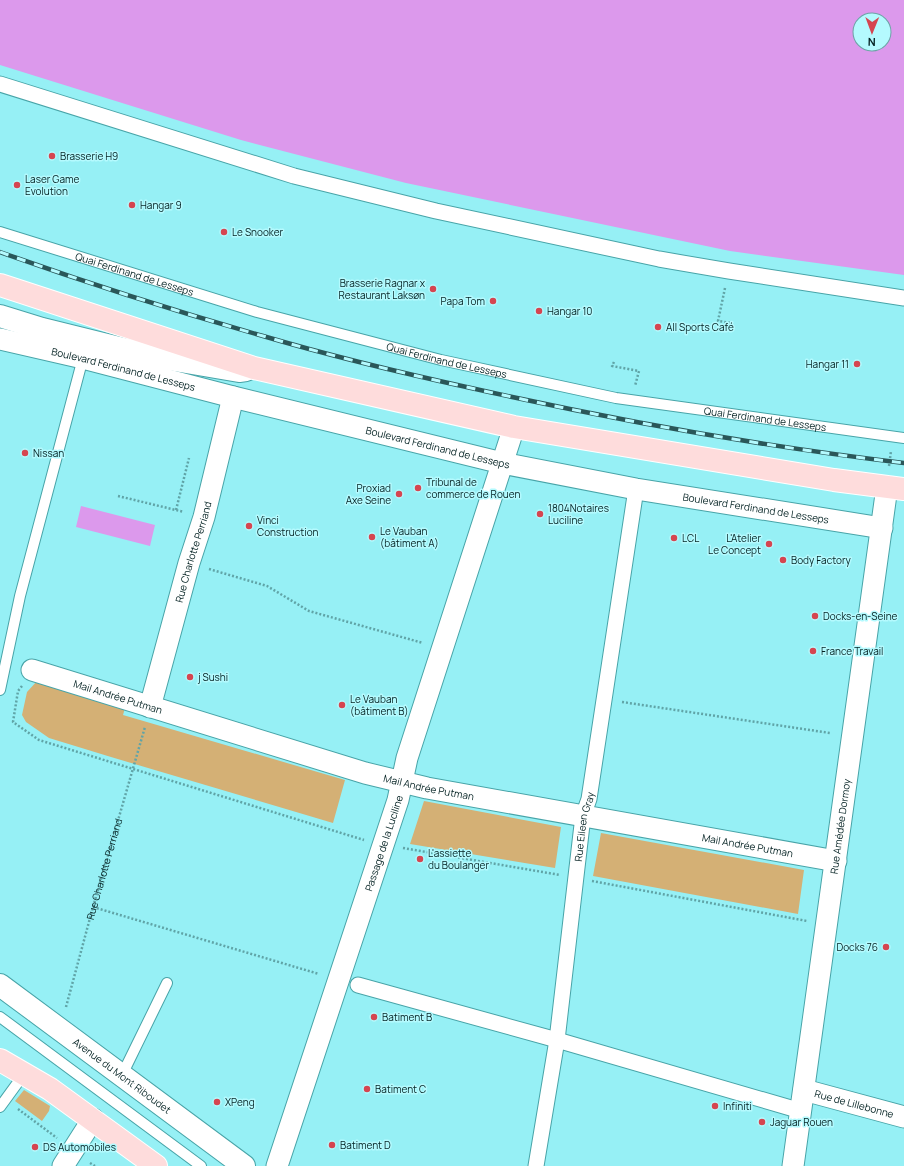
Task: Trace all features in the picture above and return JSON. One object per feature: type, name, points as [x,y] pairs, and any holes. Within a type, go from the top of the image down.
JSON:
[{"type":"main road","name":"Boulevard Ferdinand de Lesseps","points":[[0,285],[254,368],[514,427],[818,478],[893,481]]},
{"type":"main road","points":[[0,1060],[50,1089],[156,1166]]},
{"type":"street","points":[[0,84],[294,176],[436,211],[659,259],[729,272],[904,298]]},
{"type":"street","name":"Boulevard Ferdinand de Lesseps","points":[[0,316],[42,329],[152,356],[239,371],[254,368]]},
{"type":"street","name":"Boulevard Ferdinand de Lesseps","points":[[0,339],[83,358],[233,397],[502,463],[636,489],[882,528]]},
{"type":"street","name":"Rue Charlotte Perriand","points":[[148,716],[204,517],[233,397]]},
{"type":"street","name":"Passage de la Luciline","points":[[276,1166],[398,800],[408,758],[514,427]]},
{"type":"street","name":"Rue Amédée Dormoy","points":[[793,1166],[882,528],[893,481]]},
{"type":"street","name":"Rue Eileen Gray","points":[[536,1166],[556,1040],[583,816],[590,799],[636,489]]},
{"type":"street","name":"Mail Andrée Putman","points":[[32,670],[148,716],[427,788],[836,861]]},
{"type":"street","points":[[358,985],[556,1040],[801,1111]]},
{"type":"street","name":"Avenue du Mont Riboudet","points":[[0,986],[244,1166]]},
{"type":"street","name":"Rue de Lillebonne","points":[[804,1090],[904,1117]]},
{"type":"street","points":[[68,1158],[93,1119]]},
{"type":"lane","name":"Quai Ferdinand de Lesseps","points":[[0,232],[276,317],[441,360],[616,398],[904,438]]},
{"type":"lane","points":[[0,690],[20,596],[83,358]]},
{"type":"lane","points":[[122,1076],[167,983]]},
{"type":"lane","points":[[0,1017],[200,1166]]},
{"type":"lane","points":[[3,1103],[24,1074]]},
{"type":"path","points":[[729,272],[718,321],[732,323]]},
{"type":"path","points":[[614,362],[612,366],[639,371],[632,400]]},
{"type":"path","points":[[893,481],[894,437]]},
{"type":"path","points":[[176,510],[189,458]]},
{"type":"path","points":[[118,496],[204,517]]},
{"type":"path","points":[[190,563],[267,586],[309,610],[443,648]]},
{"type":"path","points":[[32,670],[18,691],[13,722],[39,740],[364,840]]},
{"type":"path","points":[[605,700],[830,733]]},
{"type":"path","name":"Rue Charlotte Perriand","points":[[66,1009],[93,907],[148,716]]},
{"type":"path","points":[[401,848],[576,878],[812,922]]},
{"type":"path","points":[[93,907],[320,974]]},
{"type":"path","points":[[3,1103],[68,1158],[95,1166]]},
{"type":"shaded area","points":[[0,0],[904,0],[904,275],[730,251],[406,183],[241,140],[0,65]]},
{"type":"shaded area","points":[[81,506],[155,525],[150,546],[76,527]]},
{"type":"shaded area","points":[[38,680],[125,708],[123,715],[345,780],[333,823],[49,738],[26,722],[22,715],[27,692]]},
{"type":"shaded area","points":[[424,801],[561,827],[555,868],[410,844]]},
{"type":"shaded area","points":[[601,833],[804,870],[798,914],[593,876]]},
{"type":"shaded area","points":[[24,1090],[50,1106],[49,1111],[42,1121],[15,1101]]},
{"type":"railway","points":[[0,252],[164,307],[367,364],[525,400],[687,431],[795,449],[904,463]]},
{"type":"place","name":"Brasserie H9","points":[[52,156]]},
{"type":"place","name":"Laser Game Evolution","points":[[17,185]]},
{"type":"place","name":"Hangar 9","points":[[132,205]]},
{"type":"place","name":"Le Snooker","points":[[224,232]]},
{"type":"place","name":"Brasserie Ragnar x Restaurant Laksøn","points":[[433,289]]},
{"type":"place","name":"Papa Tom","points":[[493,301]]},
{"type":"place","name":"Hangar 10","points":[[539,311]]},
{"type":"place","name":"All Sports Café","points":[[658,327]]},
{"type":"place","name":"Hangar 11","points":[[857,364]]},
{"type":"place","name":"Nissan","points":[[25,453]]},
{"type":"place","name":"Tribunal de commerce de Rouen","points":[[418,488]]},
{"type":"place","name":"Proxiad Axe Seine","points":[[399,494]]},
{"type":"place","name":"1804Notaires Luciline","points":[[540,514]]},
{"type":"place","name":"Vinci Construction","points":[[249,526]]},
{"type":"place","name":"Le Vauban (bâtiment A)","points":[[372,537]]},
{"type":"place","name":"LCL","points":[[674,538]]},
{"type":"place","name":"L'Atelier Le Concept","points":[[769,544]]},
{"type":"place","name":"Body Factory","points":[[783,560]]},
{"type":"place","name":"Docks-en-Seine","points":[[815,616]]},
{"type":"place","name":"France Travail","points":[[813,651]]},
{"type":"place","name":"j Sushi","points":[[190,677]]},
{"type":"place","name":"Le Vauban (bâtiment B)","points":[[342,705]]},
{"type":"place","name":"L'assiette du Boulanger","points":[[420,859]]},
{"type":"place","name":"Docks 76","points":[[886,947]]},
{"type":"place","name":"Batiment B","points":[[374,1017]]},
{"type":"place","name":"Batiment C","points":[[367,1089]]},
{"type":"place","name":"XPeng","points":[[217,1102]]},
{"type":"place","name":"Infiniti","points":[[715,1106]]},
{"type":"place","name":"Jaguar Rouen","points":[[762,1122]]},
{"type":"place","name":"Batiment D","points":[[332,1145]]},
{"type":"place","name":"DS Automobiles","points":[[35,1147]]}]
